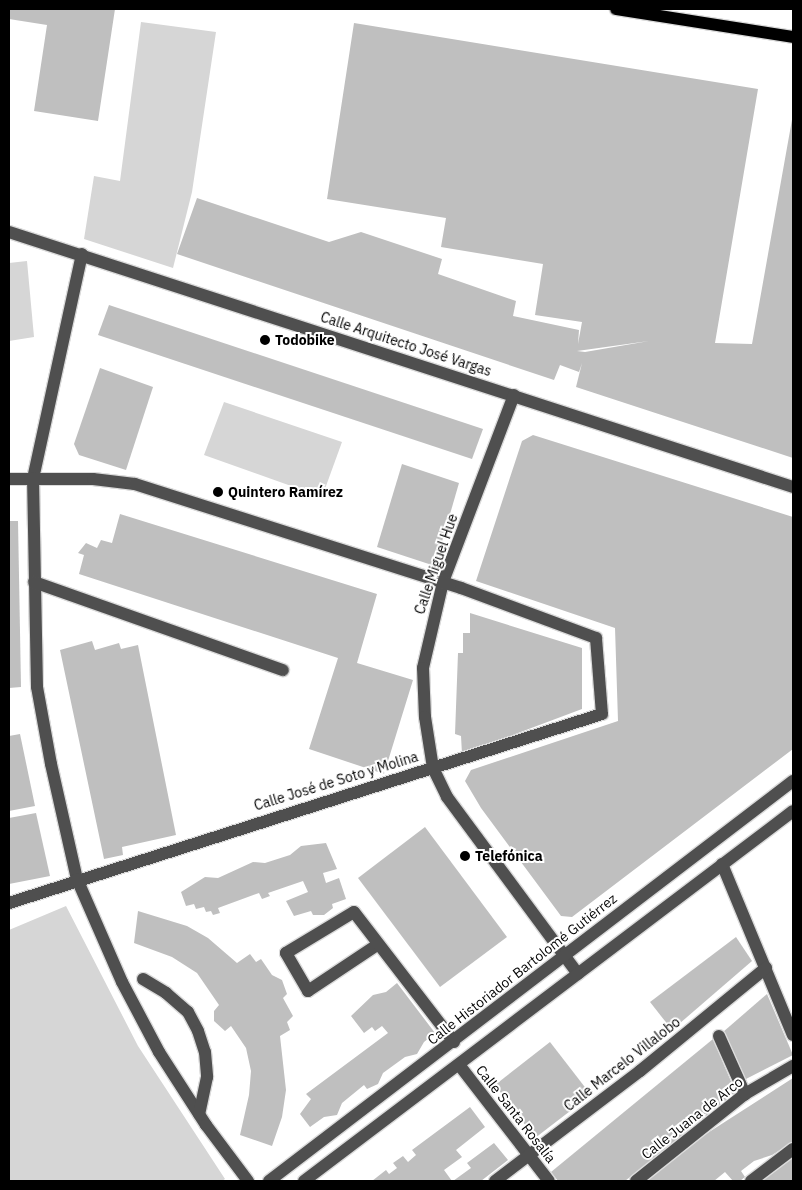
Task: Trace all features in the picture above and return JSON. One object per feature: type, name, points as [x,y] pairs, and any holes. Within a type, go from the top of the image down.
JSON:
[{"type":"main road","points":[[616,9],[793,37]]},
{"type":"street","name":"Calle Arquitecto José Vargas","points":[[9,232],[82,254],[793,487]]},
{"type":"street","points":[[82,254],[33,478],[37,687],[77,879],[127,990],[159,1052],[199,1114],[248,1181]]},
{"type":"street","name":"Calle Miguel Hue","points":[[514,395],[443,582],[423,668],[424,717],[433,768],[465,824],[578,974]]},
{"type":"street","points":[[9,479],[93,479],[135,484],[443,582]]},
{"type":"street","points":[[34,582],[283,670]]},
{"type":"street","name":"Calle José de Soto y Molina","points":[[9,903],[77,879],[602,714],[596,638],[443,582]]},
{"type":"street","name":"Calle Historiador Bartolomé Gutiérrez","points":[[269,1181],[454,1042],[563,954],[793,781]]},
{"type":"street","points":[[304,1181],[460,1066],[793,810]]},
{"type":"street","points":[[722,864],[793,1035]]},
{"type":"street","points":[[377,945],[308,990],[286,953],[354,912],[377,945],[454,1042]]},
{"type":"street","name":"Calle Marcelo Villalobo","points":[[495,1181],[640,1071],[766,968]]},
{"type":"street","points":[[143,979],[166,993],[188,1012],[198,1031],[207,1077],[199,1114]]},
{"type":"street","points":[[719,1036],[745,1094]]},
{"type":"street","name":"Calle Santa Rosalía","points":[[460,1066],[549,1181]]},
{"type":"street","name":"Calle Juana de Arco","points":[[636,1181],[745,1094],[793,1066]]},
{"type":"street","points":[[752,1181],[793,1149]]},
{"type":"shaded area","points":[[141,22],[216,32],[192,192],[173,268],[84,239],[94,176],[120,181]]},
{"type":"shaded area","points":[[27,261],[34,337],[9,341],[9,263]]},
{"type":"shaded area","points":[[224,402],[342,442],[322,497],[204,455]]},
{"type":"shaded area","points":[[66,906],[138,1046],[225,1179],[222,1181],[9,1181],[9,930]]},
{"type":"building","points":[[9,9],[115,9],[98,121],[34,111],[47,25],[9,19]]},
{"type":"building","points":[[354,23],[758,89],[715,343],[752,344],[793,114],[793,458],[576,387],[582,363],[579,372],[560,365],[554,380],[177,254],[197,198],[329,242],[361,232],[442,259],[438,274],[516,301],[513,316],[579,330],[578,344],[582,322],[535,315],[543,264],[441,247],[446,218],[327,199]],"holes":[[[649,341],[585,352],[577,351]]]},
{"type":"building","points":[[109,305],[483,429],[472,459],[98,335]]},
{"type":"building","points":[[100,368],[153,387],[126,470],[79,455],[74,444]]},
{"type":"building","points":[[533,435],[793,517],[793,749],[572,917],[561,916],[481,808],[465,781],[471,770],[618,721],[615,628],[476,581],[522,441]]},
{"type":"building","points":[[402,464],[459,483],[435,566],[377,547]]},
{"type":"building","points":[[120,514],[377,594],[357,663],[413,680],[384,774],[309,749],[338,658],[79,574],[84,555],[78,553],[86,543],[97,548],[101,540],[112,543]]},
{"type":"building","points":[[9,521],[18,521],[21,687],[9,688]]},
{"type":"building","points":[[470,613],[582,648],[582,709],[462,754],[461,736],[455,734],[458,653],[463,653],[463,633],[470,633]]},
{"type":"building","points":[[92,641],[95,650],[119,643],[121,649],[138,645],[176,835],[122,847],[123,855],[104,859],[60,650]]},
{"type":"building","points":[[20,734],[35,806],[9,811],[9,736]]},
{"type":"building","points":[[36,813],[50,876],[9,884],[9,818]]},
{"type":"building","points":[[425,827],[507,937],[440,987],[358,878]]},
{"type":"building","points":[[326,843],[337,869],[323,873],[326,883],[339,878],[346,899],[332,904],[333,908],[324,915],[313,915],[311,911],[294,916],[286,901],[308,892],[303,881],[268,893],[270,896],[262,899],[259,893],[218,908],[220,913],[213,915],[211,911],[206,912],[204,907],[196,909],[194,904],[186,906],[181,892],[205,877],[218,878],[253,862],[265,863],[290,855],[301,846]]},
{"type":"building","points":[[138,911],[187,926],[208,938],[237,963],[250,954],[256,962],[261,959],[272,975],[282,980],[287,994],[283,998],[293,1016],[287,1022],[290,1030],[280,1036],[286,1090],[282,1117],[272,1146],[240,1135],[249,1095],[251,1071],[246,1048],[231,1026],[225,1031],[214,1021],[214,1011],[219,1005],[197,973],[172,957],[134,943]]},
{"type":"building","points":[[736,937],[752,961],[672,1030],[650,1002]]},
{"type":"building","points":[[397,983],[435,1033],[424,1042],[417,1054],[405,1057],[383,1073],[378,1084],[367,1089],[364,1085],[342,1103],[337,1115],[324,1117],[310,1127],[300,1114],[311,1099],[306,1094],[388,1033],[382,1026],[375,1031],[372,1027],[364,1033],[351,1016],[373,995],[386,992]]},
{"type":"building","points":[[767,994],[793,1055],[744,1080],[723,1032]]},
{"type":"building","points":[[713,1039],[736,1093],[625,1181],[558,1181],[551,1172]]},
{"type":"building","points":[[550,1042],[591,1095],[535,1138],[495,1085]]},
{"type":"building","points":[[793,1078],[793,1142],[772,1155],[754,1161],[741,1171],[745,1177],[740,1181],[733,1181],[725,1172],[714,1181],[646,1181],[692,1143]]},
{"type":"building","points":[[470,1107],[485,1127],[456,1150],[462,1157],[444,1170],[452,1181],[372,1181],[386,1170],[389,1174],[397,1168],[393,1163],[403,1156],[408,1162],[416,1155],[412,1150]]},
{"type":"building","points":[[494,1143],[508,1160],[481,1181],[453,1181],[471,1168],[467,1163]]},
{"type":"building","points":[[793,1156],[793,1181],[761,1181]]},
{"type":"place","name":"Todobike","points":[[265,340]]},
{"type":"place","name":"Quintero Ramírez","points":[[218,492]]},
{"type":"place","name":"Telefónica","points":[[465,856]]}]
